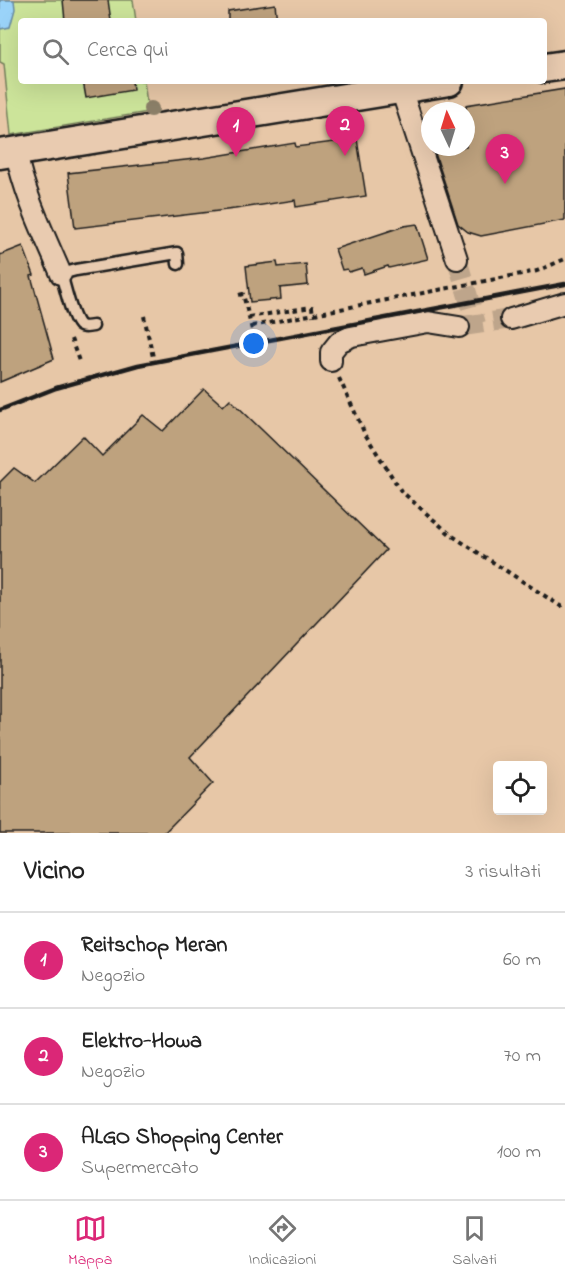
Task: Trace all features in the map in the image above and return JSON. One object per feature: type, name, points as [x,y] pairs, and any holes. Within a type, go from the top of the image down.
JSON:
[{"type":"main road","points":[[547,68],[565,65]]},
{"type":"main road","points":[[8,153],[428,84]]},
{"type":"street","points":[[401,88],[457,259]]},
{"type":"street","points":[[8,153],[18,166],[61,274]]},
{"type":"street","points":[[511,319],[565,303]]},
{"type":"street","points":[[331,361],[331,352],[339,342],[352,336],[428,322],[459,327]]},
{"type":"lane","points":[[93,326],[79,325],[61,274],[177,254],[178,264]]},
{"type":"path","points":[[252,326],[537,271],[565,259]]},
{"type":"path","points":[[238,295],[243,294],[254,338]]},
{"type":"path","points":[[249,317],[312,307],[313,316]]},
{"type":"path","points":[[273,314],[275,322]]},
{"type":"path","points":[[144,316],[153,357]]},
{"type":"path","points":[[331,361],[365,434],[401,491],[450,535],[565,609]]},
{"type":"green space","points":[[0,0],[133,0],[136,18],[18,18],[18,84],[144,84],[148,112],[11,135],[4,64],[0,62]]},
{"type":"water","points":[[0,0],[14,0],[15,9],[10,27],[0,29]]},
{"type":"building","points":[[63,0],[108,0],[111,18],[65,18]]},
{"type":"building","points":[[275,4],[277,18],[228,18],[228,11]]},
{"type":"building","points":[[84,84],[132,84],[133,90],[86,98]]},
{"type":"building","points":[[565,89],[565,220],[481,236],[468,232],[458,224],[436,156],[475,156],[475,104]]},
{"type":"building","points":[[357,139],[366,196],[296,207],[295,200],[75,228],[68,173],[204,158],[295,143],[296,147]]},
{"type":"building","points":[[417,224],[428,259],[389,268],[388,266],[364,274],[362,268],[349,272],[347,269],[342,270],[335,249],[404,226]]},
{"type":"building","points":[[23,246],[34,275],[31,276],[54,359],[0,382],[0,255]]},
{"type":"building","points":[[277,262],[278,267],[306,264],[308,285],[280,288],[281,299],[250,302],[246,266]]},
{"type":"building","points":[[204,389],[223,406],[230,399],[386,550],[190,757],[213,783],[164,833],[0,833],[0,482],[14,468],[35,483],[83,436],[102,456],[143,415],[163,431]]},
{"type":"tunnel","points":[[457,259],[476,324]]},
{"type":"tunnel","points":[[463,326],[511,319]]},
{"type":"railway","points":[[0,410],[56,388],[138,365],[565,284]]},
{"type":"place","name":"Elektro-Howa","points":[[345,156]]},
{"type":"place","name":"Reitschop Meran","points":[[236,157]]},
{"type":"place","name":"ALGO Shopping Center","points":[[505,184]]}]
